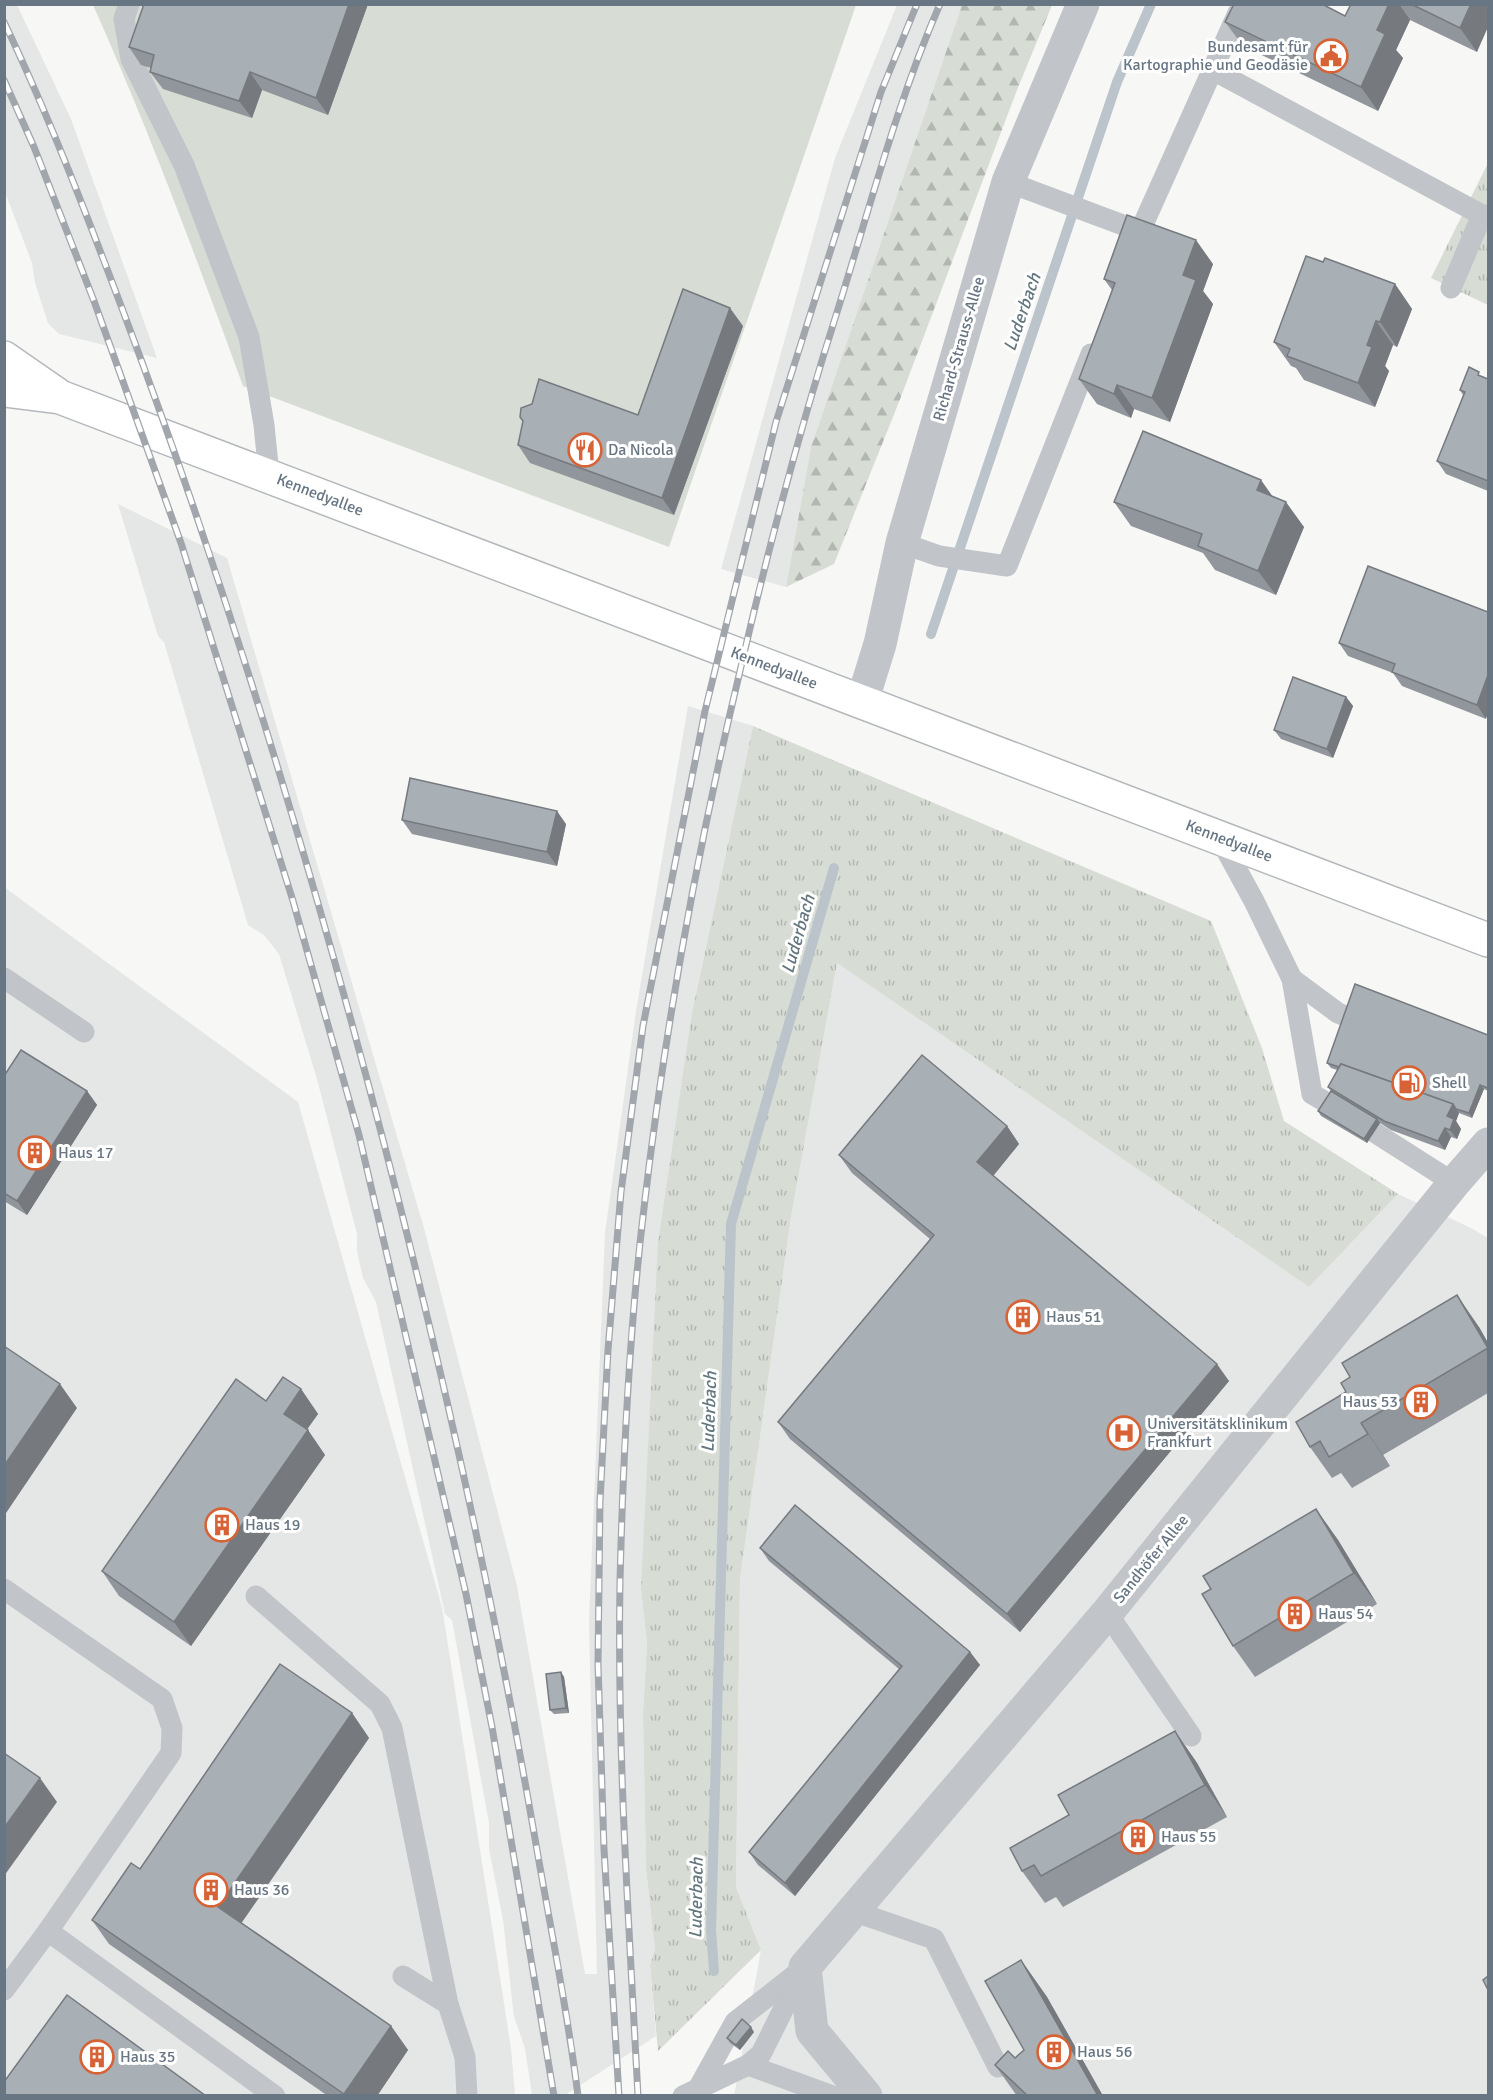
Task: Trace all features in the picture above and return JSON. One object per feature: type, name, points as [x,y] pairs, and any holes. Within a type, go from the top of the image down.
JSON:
[{"type":"main road","name":"Kennedyallee","points":[[4,358],[60,397]]},
{"type":"main road","name":"Kennedyallee","points":[[4,390],[60,397],[1488,940]]},
{"type":"street","name":"Richard-Strauss-Allee","points":[[862,702],[880,644],[902,543],[1008,182],[1083,4]]},
{"type":"street","name":"Sandhöfer Allee","points":[[805,1967],[1107,1613],[1488,1144]]},
{"type":"street","points":[[805,1967],[812,2031],[866,2096]]},
{"type":"lane","points":[[129,4],[124,19],[131,59],[184,165],[249,337],[264,425],[269,475]]},
{"type":"lane","points":[[1127,263],[1139,231],[1242,4]]},
{"type":"lane","points":[[1213,70],[1485,215],[1451,288]]},
{"type":"lane","points":[[1008,182],[1059,199],[1139,231]]},
{"type":"lane","points":[[902,543],[939,556],[1007,566],[1097,339]]},
{"type":"lane","points":[[1218,837],[1254,901],[1292,979],[1312,1094],[1329,1104]]},
{"type":"lane","points":[[1292,979],[1338,1013],[1392,1033]]},
{"type":"lane","points":[[5,980],[84,1032]]},
{"type":"lane","points":[[1374,1132],[1454,1183]]},
{"type":"lane","points":[[4,1589],[162,1699],[172,1728],[171,1753],[48,1931],[4,1990]]},
{"type":"lane","points":[[256,1596],[380,1704],[387,1715],[392,1728],[448,2004],[465,2057],[467,2096]]},
{"type":"lane","points":[[1107,1613],[1191,1736]]},
{"type":"lane","points":[[853,1911],[934,1939],[998,2067]]},
{"type":"lane","points":[[48,1931],[275,2096]]},
{"type":"lane","points":[[691,2091],[748,2065],[761,2054],[805,1967]]},
{"type":"lane","points":[[691,2091],[735,2022],[805,1967]]},
{"type":"lane","points":[[403,1976],[448,2004]]},
{"type":"lane","points":[[748,2065],[833,2096]]},
{"type":"shaded area","points":[[5,4],[17,5],[71,119],[157,358],[59,334],[48,323],[35,283],[32,263],[5,192]]},
{"type":"shaded area","points":[[897,5],[962,5],[811,447],[786,587],[721,569],[835,158]]},
{"type":"shaded area","points":[[118,504],[227,558],[424,1228],[517,1586],[585,1974],[597,1974],[589,1621],[605,1233],[636,1011],[688,706],[753,726],[692,1013],[641,1590],[647,1644],[643,1713],[646,1869],[655,1949],[650,1965],[656,2036],[565,2095],[532,2095],[525,2048],[514,2017],[503,1920],[489,1849],[489,1823],[452,1620],[445,1614],[376,1302],[363,1278],[357,1251],[357,1234],[317,1079],[279,954],[264,935],[248,925],[164,642],[158,636]]},
{"type":"shaded area","points":[[4,887],[298,1102],[442,1607],[511,2048],[515,2095],[5,2095]]},
{"type":"shaded area","name":"Universitätsklinikum Frankfurt","points":[[837,963],[1309,1287],[1398,1194],[1488,1238],[1488,2095],[734,2096],[761,1950],[736,1887],[740,1579],[791,1217]]},
{"type":"green space","points":[[93,5],[856,5],[669,547],[243,386],[153,146]]},
{"type":"green space","points":[[962,5],[1052,5],[834,564],[786,587],[811,447]]},
{"type":"green space","points":[[1488,163],[1488,305],[1431,278]]},
{"type":"green space","points":[[753,726],[1211,921],[1262,1048],[1284,1121],[1398,1194],[1309,1287],[837,963],[791,1217],[740,1579],[736,1887],[761,1950],[658,2051],[650,1965],[655,1949],[646,1869],[643,1713],[647,1644],[641,1590],[658,1243],[692,1013]]},
{"type":"building","points":[[144,4],[349,4],[316,98],[250,72],[239,101],[150,72],[154,55],[129,47]]},
{"type":"building","points":[[1234,4],[1322,4],[1345,16],[1351,4],[1389,4],[1377,30],[1385,34],[1361,87],[1225,22]]},
{"type":"building","points":[[1411,4],[1471,4],[1460,28]]},
{"type":"building","points":[[1127,215],[1196,240],[1183,275],[1196,280],[1152,398],[1117,385],[1114,394],[1079,379],[1115,283],[1104,279]]},
{"type":"building","points":[[1306,256],[1323,262],[1325,258],[1395,284],[1380,322],[1376,321],[1367,345],[1372,347],[1358,383],[1287,356],[1290,349],[1274,342]]},
{"type":"building","points":[[683,289],[730,308],[662,498],[518,445],[523,421],[520,417],[521,408],[532,404],[539,379],[638,415]]},
{"type":"building","points":[[1469,367],[1479,372],[1478,375],[1488,379],[1488,481],[1437,461],[1465,392],[1460,390]]},
{"type":"building","points":[[1143,431],[1261,480],[1257,490],[1286,502],[1258,571],[1198,546],[1202,534],[1114,502]]},
{"type":"building","points":[[1368,566],[1488,612],[1488,675],[1477,705],[1392,672],[1395,664],[1339,643]]},
{"type":"building","points":[[1293,677],[1346,697],[1327,749],[1274,730]]},
{"type":"building","points":[[410,778],[557,811],[547,852],[402,820]]},
{"type":"building","points":[[1355,984],[1488,1035],[1488,1088],[1480,1085],[1469,1113],[1456,1109],[1453,1104],[1341,1064],[1339,1067],[1327,1063]]},
{"type":"building","name":"Haus 17","points":[[21,1050],[87,1091],[17,1201],[4,1193],[4,1076]]},
{"type":"building","name":"Haus 51","points":[[922,1055],[1007,1126],[977,1162],[1217,1364],[1007,1614],[778,1422],[934,1235],[839,1155]]},
{"type":"building","points":[[1341,1064],[1453,1104],[1447,1116],[1454,1119],[1450,1130],[1445,1128],[1438,1141],[1384,1121],[1328,1087]]},
{"type":"building","points":[[1331,1091],[1377,1119],[1364,1139],[1318,1111]]},
{"type":"building","points":[[1457,1295],[1488,1348],[1361,1423],[1368,1434],[1329,1457],[1320,1441],[1310,1447],[1296,1422],[1346,1392],[1341,1383],[1350,1377],[1342,1363]]},
{"type":"building","points":[[4,1346],[60,1384],[4,1466]]},
{"type":"building","name":"Haus 19","points":[[283,1377],[301,1389],[284,1414],[308,1430],[174,1622],[102,1571],[236,1379],[266,1401]]},
{"type":"building","points":[[795,1505],[970,1652],[785,1883],[749,1852],[902,1666],[760,1548]]},
{"type":"building","points":[[1316,1509],[1354,1573],[1233,1646],[1202,1594],[1211,1589],[1203,1576]]},
{"type":"building","name":"Haus 36","points":[[280,1664],[352,1713],[218,1907],[391,2026],[344,2094],[92,1920],[131,1863],[140,1869]]},
{"type":"building","points":[[561,1672],[566,1708],[550,1710],[546,1674]]},
{"type":"building","points":[[1175,1731],[1205,1785],[1041,1876],[1034,1865],[1022,1871],[1010,1848],[1069,1815],[1058,1795]]},
{"type":"building","points":[[4,1753],[40,1778],[4,1828]]},
{"type":"building","points":[[1021,1960],[1098,2096],[1028,2096],[995,2065],[1008,2051],[1015,2058],[1024,2050],[985,1981]]},
{"type":"building","points":[[1488,1976],[1488,1990],[1483,1980]]},
{"type":"building","points":[[67,1995],[206,2096],[4,2096],[4,2082]]},
{"type":"building","points":[[742,2019],[751,2027],[736,2045],[727,2038]]},
{"type":"waterway","name":"Luderbach","points":[[931,634],[1117,82],[1151,4]]},
{"type":"waterway","name":"Luderbach","points":[[714,1971],[711,1930],[731,1224],[834,868]]},
{"type":"railway","points":[[619,2096],[604,1849],[598,1664],[600,1501],[608,1350],[621,1192],[643,1026],[705,711],[776,422],[881,92],[917,4]]},
{"type":"railway","points":[[638,2096],[622,1775],[620,1582],[625,1441],[634,1301],[652,1140],[684,938],[710,804],[773,534],[811,399],[885,155],[910,79],[940,4]]},
{"type":"railway","points":[[4,22],[36,91],[79,197],[185,483],[226,603],[283,785],[359,1048],[426,1314],[486,1581],[513,1715],[559,1972],[578,2096]]},
{"type":"railway","points":[[4,80],[34,147],[94,301],[181,543],[293,901],[359,1135],[466,1594],[492,1727],[554,2096]]},
{"type":"place","name":"Bundesamt für Kartographie und Geodäsie","points":[[1331,56]]},
{"type":"place","name":"Da Nicola","points":[[585,450]]},
{"type":"place","name":"Shell","points":[[1409,1083]]},
{"type":"place","name":"Haus 17","points":[[35,1153]]},
{"type":"place","name":"Haus 51","points":[[1023,1317]]},
{"type":"place","name":"Haus 53","points":[[1421,1402]]},
{"type":"place","name":"Universitätsklinikum Frankfurt","points":[[1124,1433]]},
{"type":"place","name":"Haus 19","points":[[222,1525]]},
{"type":"place","name":"Haus 54","points":[[1295,1614]]},
{"type":"place","name":"Haus 55","points":[[1138,1837]]},
{"type":"place","name":"Haus 36","points":[[211,1890]]},
{"type":"place","name":"Haus 56","points":[[1054,2052]]},
{"type":"place","name":"Haus 35","points":[[97,2057]]}]
